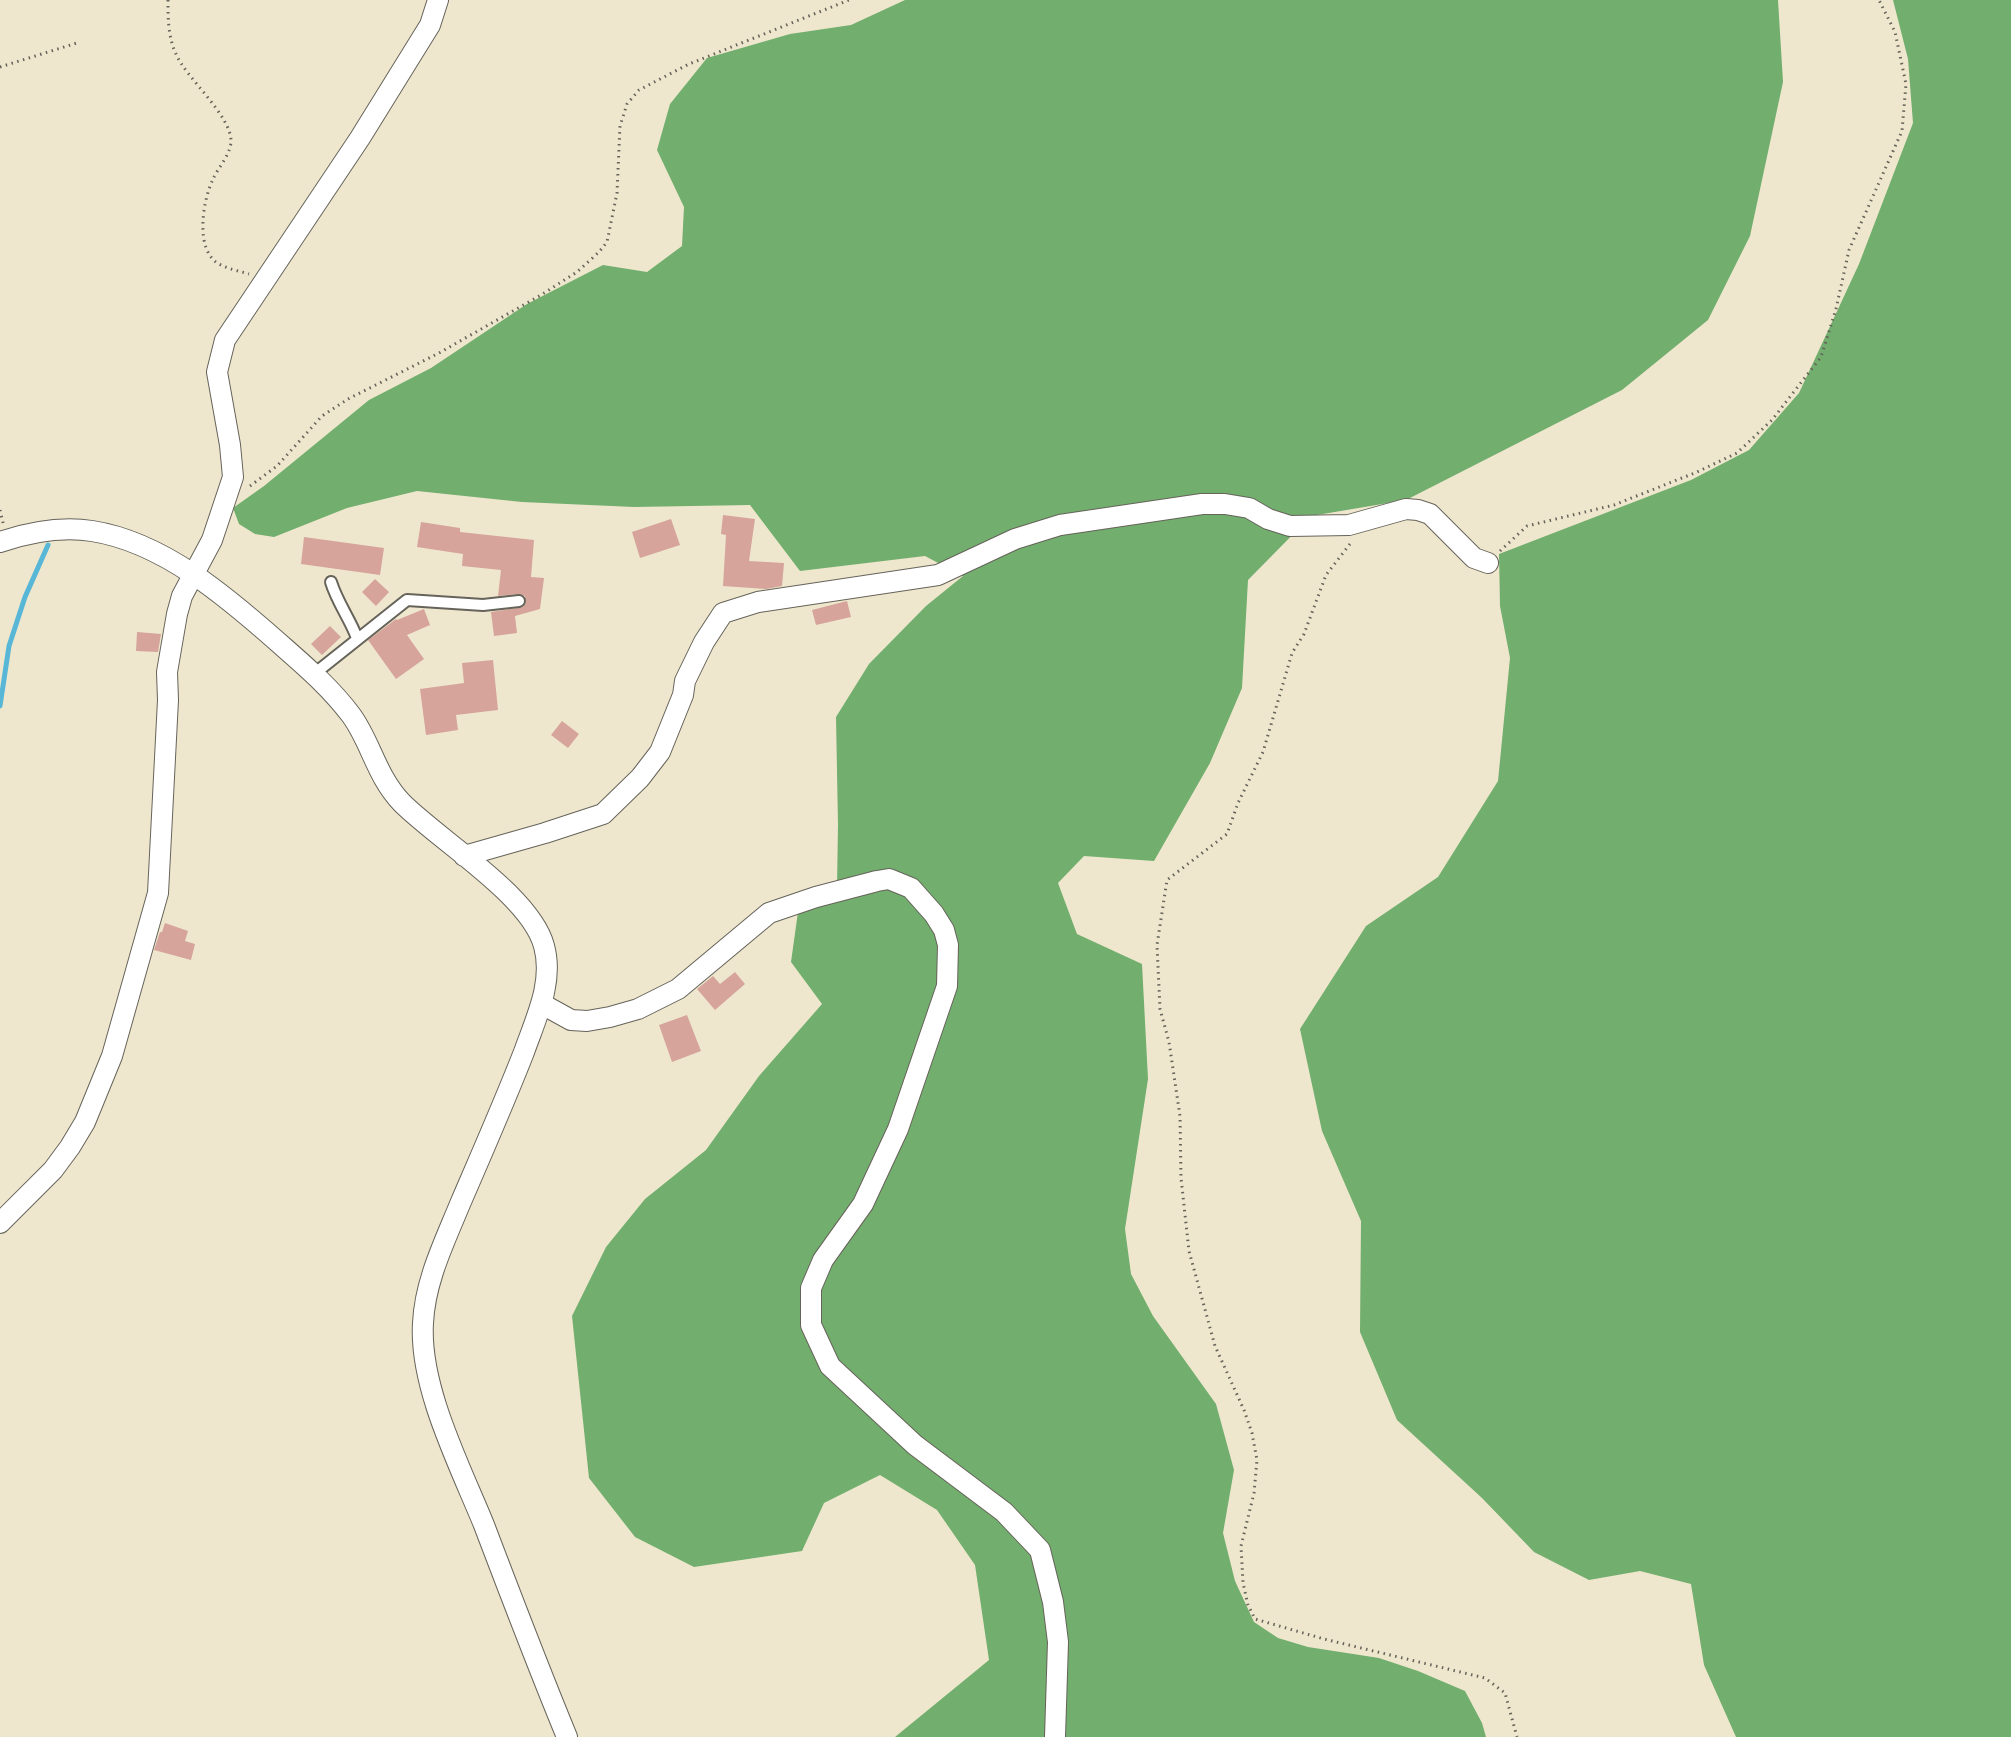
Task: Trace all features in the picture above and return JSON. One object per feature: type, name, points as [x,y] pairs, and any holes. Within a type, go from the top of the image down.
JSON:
[{"type":"street","points":[[0,1223],[53,1170],[85,1122],[108,1067],[129,1001],[158,893],[168,699],[167,672],[177,614],[182,596],[212,540],[233,477],[231,445],[217,372],[225,340],[354,148],[430,25],[438,0]]},
{"type":"street","points":[[464,856],[603,814],[640,778],[660,752],[683,695],[686,681],[704,642],[723,613],[758,602],[938,575],[1015,539],[1060,525],[1202,504],[1225,504],[1249,508],[1268,519],[1290,526],[1326,526],[1366,522],[1406,509],[1430,514],[1474,558],[1488,562]]},
{"type":"street","points":[[0,542],[49,529],[93,531],[123,539],[157,554],[193,575],[240,609],[314,674],[354,719],[373,760],[393,794],[418,819],[517,902],[534,922],[545,949],[547,974],[542,1004],[509,1090],[436,1262],[426,1295],[423,1328],[428,1378],[445,1427],[527,1641],[567,1737]]},
{"type":"street","points":[[542,1004],[571,1020],[587,1021],[638,1009],[678,989],[769,913],[877,880],[889,879],[911,888],[934,914],[944,930],[948,945],[947,986],[898,1129],[863,1204],[823,1260],[811,1288],[811,1325],[830,1365],[915,1445],[1004,1512],[1040,1550],[1053,1602],[1058,1642],[1055,1737]]},
{"type":"lane","points":[[331,582],[335,597],[352,624],[357,638]]},
{"type":"lane","points":[[314,674],[407,600],[483,605],[519,601]]},
{"type":"path","points":[[168,0],[171,41],[177,57],[214,106],[228,129],[231,142],[210,187],[205,210],[203,240],[208,254],[218,263],[249,274],[261,285]]},
{"type":"path","points":[[229,493],[244,490],[277,466],[322,416],[541,295],[577,272],[599,252],[607,242],[617,193],[620,126],[627,104],[639,90],[689,64],[849,0]]},
{"type":"path","points":[[1488,562],[1527,526],[1614,505],[1697,472],[1737,453],[1772,420],[1821,357],[1836,309],[1849,250],[1902,131],[1906,84],[1895,32],[1879,0]]},
{"type":"path","points":[[0,67],[80,42]]},
{"type":"path","points":[[1366,522],[1326,575],[1304,634],[1292,652],[1263,752],[1238,803],[1227,834],[1167,880],[1157,945],[1160,1009],[1169,1042],[1180,1116],[1181,1178],[1190,1251],[1215,1346],[1244,1410],[1252,1433],[1257,1460],[1254,1493],[1241,1546],[1243,1583],[1248,1605],[1255,1619],[1324,1639],[1485,1678],[1505,1693],[1517,1737]]},
{"type":"green space","points":[[905,0],[1778,0],[1783,82],[1750,236],[1708,320],[1622,390],[1406,500],[1311,516],[1248,580],[1242,688],[1210,763],[1154,861],[1084,856],[1058,883],[1077,934],[1142,964],[1148,1079],[1125,1229],[1131,1274],[1153,1316],[1216,1404],[1234,1470],[1223,1533],[1235,1581],[1254,1622],[1278,1638],[1308,1647],[1379,1658],[1418,1671],[1465,1691],[1482,1723],[1486,1737],[895,1737],[989,1660],[975,1565],[937,1510],[880,1475],[824,1503],[802,1551],[694,1567],[635,1537],[589,1478],[572,1316],[606,1247],[645,1199],[706,1150],[759,1076],[822,1004],[791,962],[798,912],[837,887],[836,717],[869,664],[926,606],[963,576],[925,556],[800,571],[750,505],[634,507],[522,502],[417,491],[347,508],[274,537],[255,534],[239,524],[233,508],[264,486],[369,400],[431,368],[527,304],[603,265],[647,272],[682,246],[684,207],[657,150],[670,104],[707,58],[790,34],[851,25]]},
{"type":"green space","points":[[1893,0],[2011,0],[2011,1737],[1736,1737],[1704,1665],[1691,1584],[1640,1571],[1589,1580],[1534,1552],[1482,1498],[1397,1420],[1360,1332],[1361,1221],[1322,1131],[1300,1029],[1366,926],[1438,877],[1498,781],[1510,658],[1500,606],[1499,554],[1691,480],[1749,450],[1799,393],[1859,264],[1913,123],[1908,59]]},
{"type":"building","points":[[723,515],[755,519],[749,561],[784,563],[782,586],[766,589],[723,586],[726,535],[721,534]]},
{"type":"building","points":[[671,519],[680,545],[640,558],[632,532]]},
{"type":"building","points":[[421,522],[460,528],[460,532],[534,540],[531,577],[544,578],[540,609],[515,616],[517,633],[494,636],[491,612],[523,607],[526,603],[525,596],[518,594],[498,596],[501,570],[462,566],[463,554],[417,547]]},
{"type":"building","points":[[304,537],[384,548],[380,575],[301,564]]},
{"type":"building","points":[[375,579],[389,592],[376,606],[362,592]]},
{"type":"building","points":[[847,601],[851,617],[816,625],[812,610]]},
{"type":"building","points":[[424,609],[430,625],[407,635],[424,659],[396,679],[368,640],[396,619]]},
{"type":"building","points":[[330,626],[341,637],[322,655],[311,644]]},
{"type":"building","points":[[137,632],[161,634],[158,652],[136,651]]},
{"type":"building","points":[[493,660],[498,710],[456,715],[458,730],[426,735],[420,689],[464,683],[462,663]]},
{"type":"building","points":[[562,721],[579,734],[568,748],[551,735]]},
{"type":"building","points":[[165,923],[188,931],[185,941],[195,944],[191,960],[154,950]]},
{"type":"building","points":[[735,972],[745,984],[715,1010],[697,989],[713,976],[720,984]]},
{"type":"building","points":[[687,1015],[701,1051],[672,1062],[659,1025]]},
{"type":"waterway","points":[[0,706],[9,646],[25,597],[48,545]]}]
